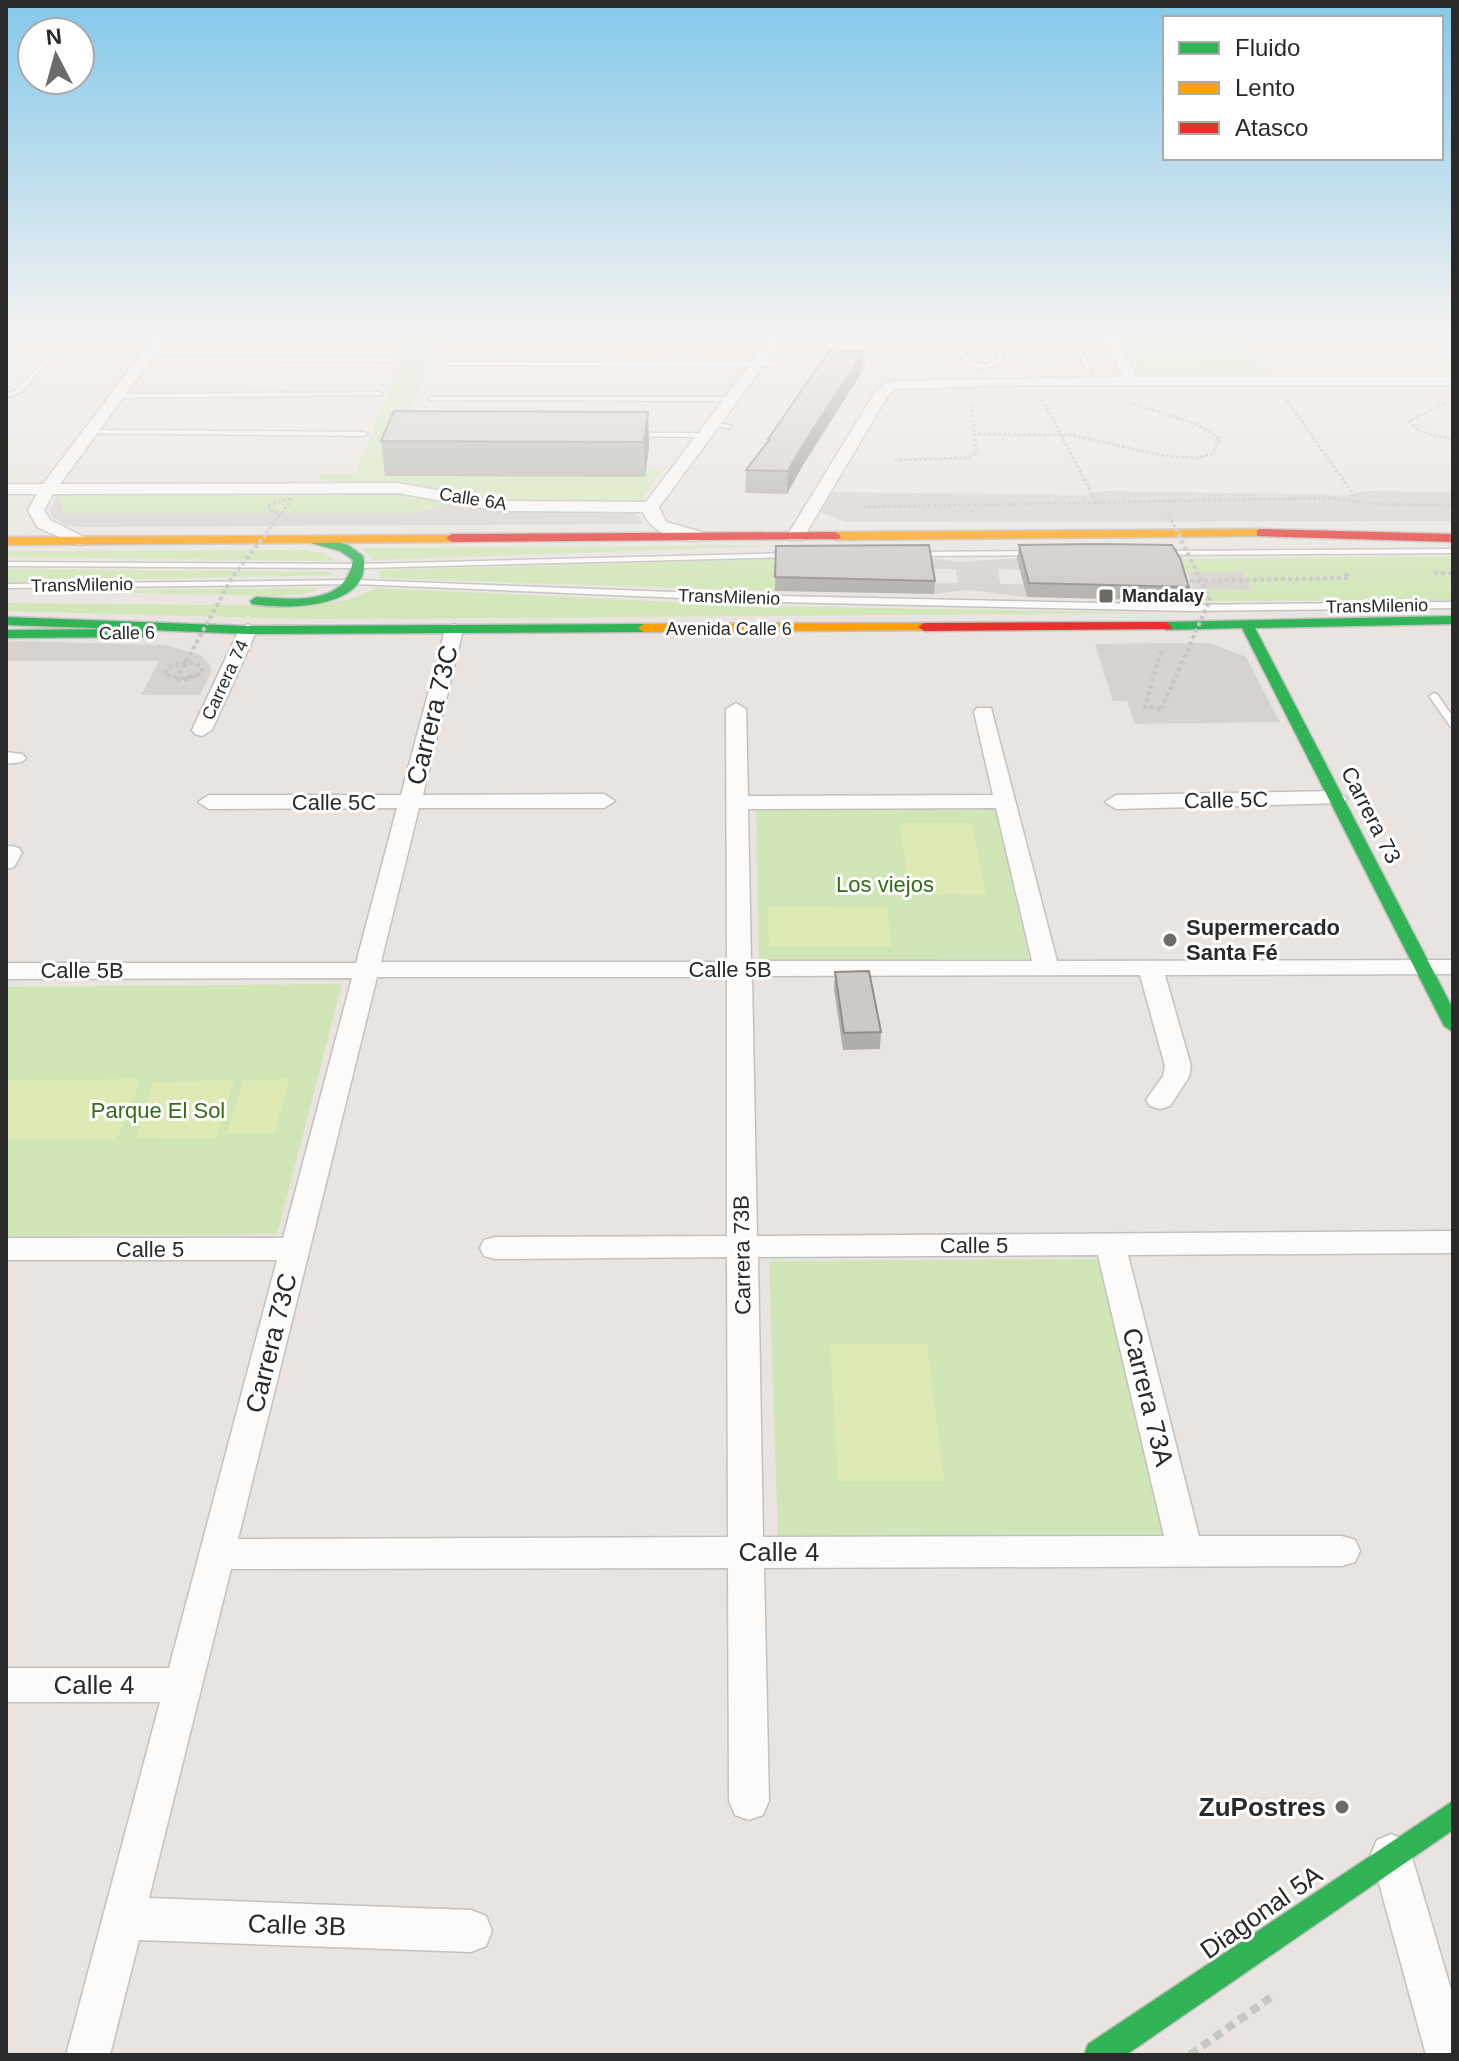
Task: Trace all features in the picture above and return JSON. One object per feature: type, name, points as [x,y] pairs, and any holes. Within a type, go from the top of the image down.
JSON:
[{"type":"main road","points":[[6,541],[1241,533],[1453,528]]},
{"type":"main road","points":[[1241,533],[1453,538]]},
{"type":"main road","points":[[6,596],[296,602],[336,595],[359,574],[359,559],[344,548],[309,539]]},
{"type":"main road","name":"Avenida Calle 6","points":[[6,621],[248,630],[454,630],[1247,626],[1453,620]]},
{"type":"main road","points":[[1247,626],[1453,631]]},
{"type":"main road","name":"Carrera 73","points":[[1247,626],[1453,1026]]},
{"type":"main road","name":"Calle 6","points":[[6,634],[248,630]]},
{"type":"main road","name":"Diagonal 5A","points":[[1099,2055],[1453,1814]]},
{"type":"street","points":[[696,536],[662,527],[654,521],[651,507],[714,430]]},
{"type":"street","points":[[796,536],[860,430]]},
{"type":"street","points":[[81,540],[51,528],[37,516],[36,510],[90,432]]},
{"type":"street","name":"Calle 6A","points":[[6,489],[398,488],[498,506],[651,507]]},
{"type":"street","name":"Carrera 74","points":[[202,730],[248,630]]},
{"type":"street","name":"Carrera 73C","points":[[88,2055],[454,630]]},
{"type":"street","name":"Carrera 73B","points":[[736,709],[749,1801]]},
{"type":"street","points":[[984,712],[1046,968]]},
{"type":"street","name":"Calle 5C","points":[[1116,802],[1336,798]]},
{"type":"street","name":"Calle 5C","points":[[209,802],[604,801]]},
{"type":"street","points":[[737,803],[1005,801]]},
{"type":"street","name":"Calle 5B","points":[[6,971],[1453,967]]},
{"type":"street","points":[[1150,968],[1178,1066],[1176,1077],[1160,1100]]},
{"type":"street","name":"Calle 5","points":[[495,1248],[1453,1242]]},
{"type":"street","name":"Carrera 73A","points":[[1110,1244],[1185,1551]]},
{"type":"street","name":"Calle 5","points":[[6,1249],[295,1249]]},
{"type":"street","name":"Calle 4","points":[[217,1554],[1342,1551]]},
{"type":"street","name":"Calle 4","points":[[6,1685],[183,1685]]},
{"type":"street","points":[[1391,1854],[1448,2055]]},
{"type":"street","name":"Calle 3B","points":[[123,1918],[471,1931]]},
{"type":"lane","points":[[620,435],[686,430]]},
{"type":"lane","points":[[90,432],[364,434]]},
{"type":"lane","points":[[1153,553],[1453,551]]},
{"type":"lane","points":[[900,554],[1042,553]]},
{"type":"lane","name":"TransMilenio","points":[[6,586],[805,555]]},
{"type":"lane","name":"TransMilenio","points":[[6,564],[359,574],[778,599],[1189,608],[1453,605]]},
{"type":"lane","points":[[1434,696],[1453,724]]},
{"type":"path","points":[[894,460],[970,458],[976,453],[972,430]]},
{"type":"path","points":[[1058,430],[1101,511]]},
{"type":"path","points":[[973,434],[1061,435],[1116,443],[1177,458],[1200,458],[1212,454],[1220,439],[1207,430]]},
{"type":"path","points":[[1308,430],[1364,511]]},
{"type":"path","points":[[1418,430],[1453,440]]},
{"type":"path","points":[[193,675],[187,678],[180,678],[172,678],[167,677],[165,672],[181,663],[187,663],[198,664],[203,672],[189,679],[176,680],[183,667],[190,654],[197,641],[233,576],[293,498],[268,505],[269,510],[278,513]]},
{"type":"path","points":[[814,508],[1303,498],[1453,505]]},
{"type":"path","points":[[1159,659],[1145,707],[1161,709],[1210,600],[1167,511]]},
{"type":"path","points":[[1190,581],[1349,578],[1344,571]]},
{"type":"green space","points":[[373,430],[403,430],[386,476],[645,477],[646,469],[663,469],[640,502],[497,501],[417,485],[318,480],[321,474],[355,474]]},
{"type":"green space","points":[[58,493],[402,493],[449,504],[418,513],[64,513]]},
{"type":"green space","points":[[798,545],[373,560],[362,548]]},
{"type":"green space","points":[[305,550],[324,553],[338,561],[6,557],[6,551]]},
{"type":"green space","points":[[1453,556],[1453,600],[1186,601],[1173,589],[1251,590],[1243,572],[1168,572],[1170,559]]},
{"type":"green space","points":[[775,559],[775,591],[379,578],[380,570]]},
{"type":"green space","points":[[6,569],[333,572],[331,575],[6,582]]},
{"type":"green space","points":[[320,588],[303,594],[279,596],[97,592],[98,590]]},
{"type":"green space","points":[[377,588],[758,606],[1166,613],[318,619],[6,611],[6,603],[304,606],[348,600]]},
{"type":"green space","name":"Los viejos","points":[[996,809],[1029,959],[759,960],[756,810]]},
{"type":"green space","points":[[900,823],[972,823],[986,895],[909,894]]},
{"type":"green space","points":[[768,906],[887,907],[892,946],[769,946]]},
{"type":"green space","name":"Parque El Sol","points":[[342,984],[277,1234],[6,1236],[6,987]]},
{"type":"green space","points":[[141,1079],[117,1139],[6,1139],[6,1080]]},
{"type":"green space","points":[[290,1079],[274,1134],[227,1134],[243,1080]]},
{"type":"green space","points":[[234,1080],[216,1138],[136,1137],[153,1082]]},
{"type":"green space","points":[[1099,1259],[1163,1538],[778,1540],[769,1261]]},
{"type":"green space","points":[[830,1344],[927,1344],[944,1481],[838,1481]]},
{"type":"shaded area","points":[[1106,491],[1348,495],[1365,491],[1453,492],[1453,521],[848,522],[821,513],[821,505],[830,492],[1083,495]]},
{"type":"shaded area","points":[[58,493],[64,513],[418,513],[449,504],[491,509],[630,512],[640,517],[643,524],[81,527],[65,525],[52,517],[49,511]]},
{"type":"shaded area","points":[[927,558],[960,562],[1017,558],[1019,563],[1164,564],[1168,572],[1154,573],[1160,589],[1173,589],[1175,595],[1027,591],[1027,597],[968,590],[933,594],[932,589],[784,585],[784,564],[928,563]],"holes":[[[815,568],[868,568],[870,582],[816,582]],[[903,568],[956,569],[958,583],[904,583]],[[998,569],[1051,570],[1055,585],[1000,584]],[[1080,571],[1133,572],[1138,586],[1084,586]]]},
{"type":"shaded area","points":[[1187,572],[1243,572],[1252,590],[1194,589]]},
{"type":"shaded area","points":[[6,641],[165,645],[200,655],[210,665],[211,673],[200,695],[141,695],[159,661],[6,661]]},
{"type":"shaded area","points":[[1210,643],[1246,657],[1280,722],[1135,724],[1127,701],[1113,701],[1095,644]]},
{"type":"building","points":[[386,430],[646,430],[644,442],[381,441]]},
{"type":"building","points":[[774,430],[812,430],[788,471],[746,470]]},
{"type":"building","points":[[929,545],[935,581],[775,577],[776,546]]},
{"type":"building","points":[[1019,545],[1172,545],[1180,558],[1189,587],[1029,583]]},
{"type":"building","points":[[869,971],[881,1032],[844,1033],[835,972]]},
{"type":"traffic: fast","points":[[256,601],[322,599],[337,595],[349,587],[357,575],[359,559],[344,548],[315,540]]},
{"type":"traffic: fast","points":[[1166,626],[1453,620]]},
{"type":"traffic: fast","points":[[6,621],[248,630],[644,628]]},
{"type":"traffic: fast","points":[[1247,626],[1453,1026]]},
{"type":"traffic: fast","points":[[6,634],[144,633]]},
{"type":"traffic: fast","points":[[1099,2055],[1453,1814]]},
{"type":"traffic: slow","points":[[835,536],[1261,533]]},
{"type":"traffic: slow","points":[[6,541],[452,538]]},
{"type":"traffic: slow","points":[[644,628],[924,627]]},
{"type":"traffic: jam","points":[[1261,533],[1453,538]]},
{"type":"traffic: jam","points":[[452,538],[835,536]]},
{"type":"traffic: jam","points":[[924,627],[1166,626]]},
{"type":"place","name":"Mandalay","points":[[1106,596]]},
{"type":"place","name":"Supermercado Santa Fé","points":[[1170,940]]},
{"type":"place","name":"ZuPostres","points":[[1342,1807]]}]
